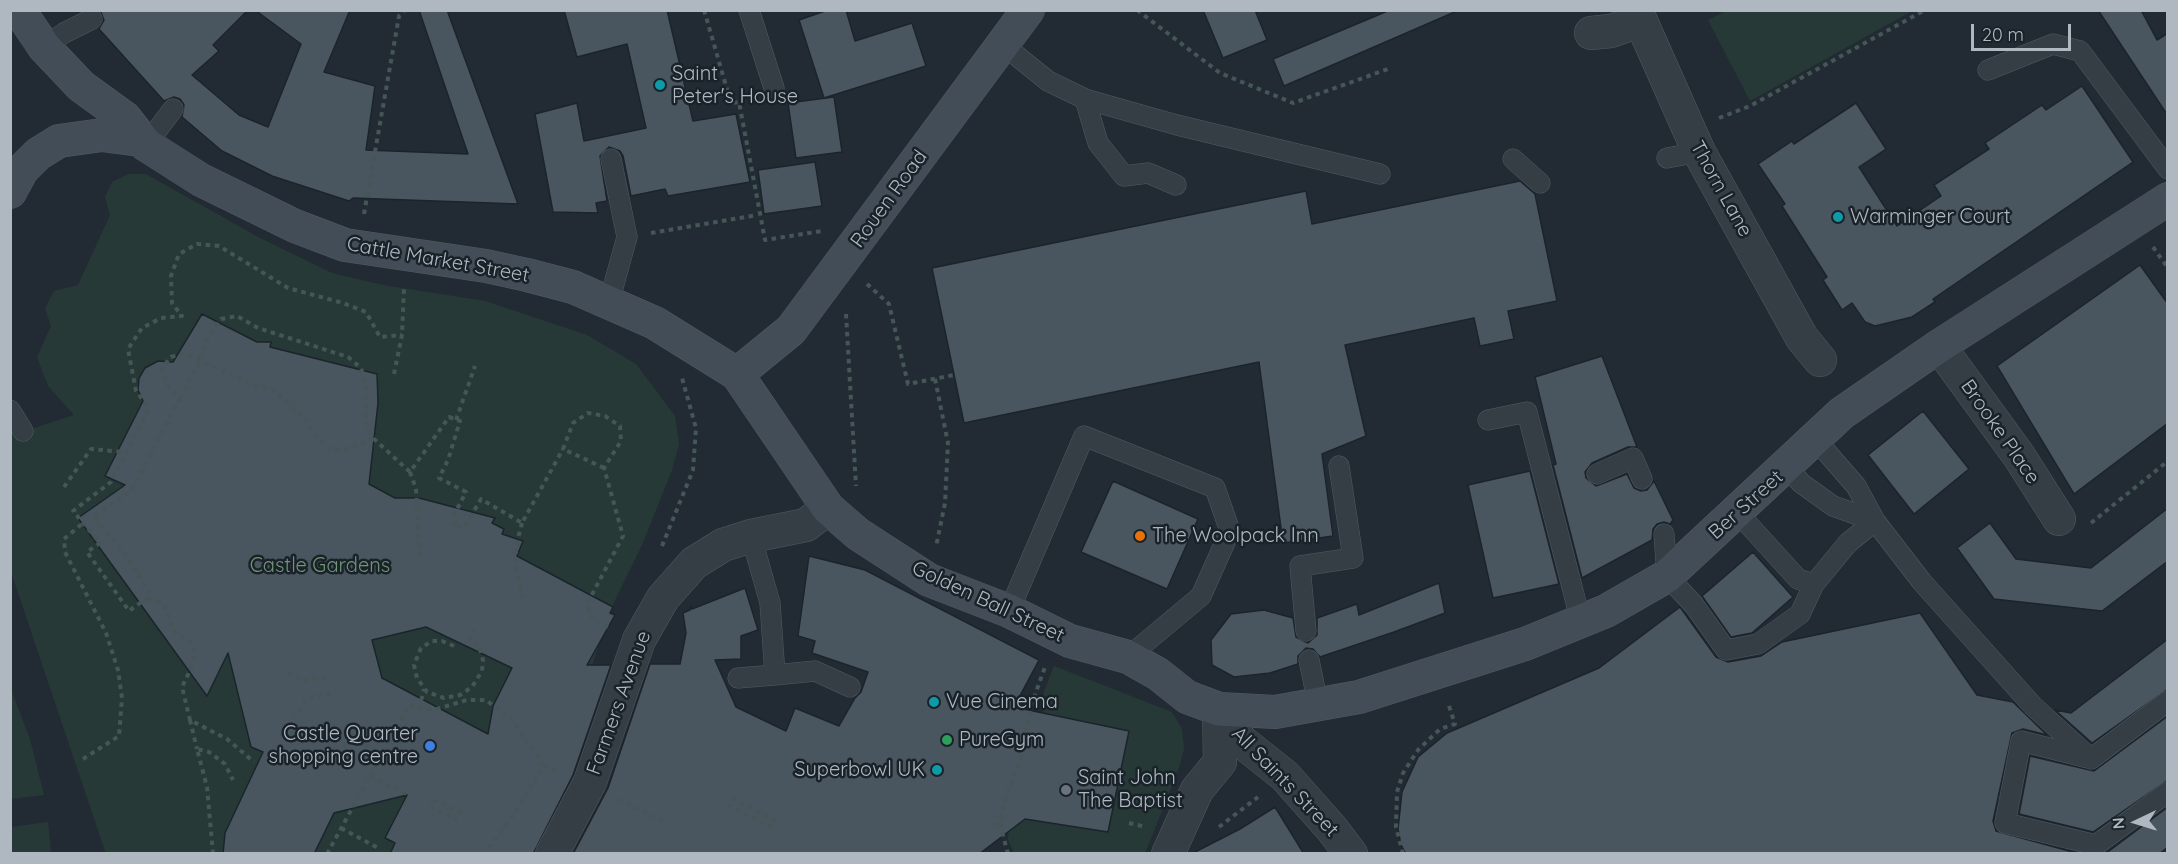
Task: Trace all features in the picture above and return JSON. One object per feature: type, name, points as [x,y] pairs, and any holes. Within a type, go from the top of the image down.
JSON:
[{"type":"street","name":"Cattle Market Street","points":[[18,10],[44,47],[81,86],[125,118],[143,142]]},
{"type":"street","name":"Rouen Road","points":[[737,374],[791,330],[1028,10]]},
{"type":"street","name":"Thorn Lane","points":[[1638,16],[1694,141],[1802,338],[1820,360]]},
{"type":"street","points":[[1591,33],[1611,31],[1638,16]]},
{"type":"street","name":"Cattle Market Street","points":[[10,192],[22,170],[38,154],[58,141],[102,135],[143,142],[251,207],[345,245],[360,245],[527,275],[573,287],[670,332],[737,374]]},
{"type":"street","name":"Ber Street","points":[[1275,712],[1359,697],[1437,672],[1581,622],[1667,576],[1816,440],[1842,413],[1939,346],[2168,199]]},
{"type":"street","name":"Brooke Place","points":[[1939,346],[2019,456],[2059,519]]},
{"type":"street","name":"Golden Ball Street","points":[[737,374],[828,508],[858,534],[928,580],[1009,611],[1070,640],[1128,657],[1158,674],[1187,697],[1219,710],[1275,712]]},
{"type":"street","name":"Farmers Avenue","points":[[552,854],[590,782],[639,640],[663,598],[694,563],[723,545],[751,536],[806,525],[828,508]]},
{"type":"street","points":[[1167,842],[1197,790],[1220,762],[1219,710]]},
{"type":"street","name":"All Saints Street","points":[[1219,710],[1241,741],[1285,776],[1332,829],[1350,854]]},
{"type":"lane","points":[[749,10],[774,88]]},
{"type":"lane","points":[[44,47],[64,33],[92,19]]},
{"type":"lane","points":[[1002,44],[1048,81],[1085,99],[1177,125],[1380,174]]},
{"type":"lane","points":[[1988,70],[2053,44],[2080,51],[2168,169]]},
{"type":"lane","points":[[1085,99],[1098,143],[1124,176],[1148,172],[1176,186]]},
{"type":"lane","points":[[143,142],[173,109]]},
{"type":"lane","points":[[1667,158],[1694,141]]},
{"type":"lane","points":[[609,302],[627,237],[611,159]]},
{"type":"lane","points":[[1513,159],[1540,183]]},
{"type":"lane","points":[[10,410],[23,432]]},
{"type":"lane","points":[[1488,420],[1527,412],[1581,622]]},
{"type":"lane","points":[[1009,611],[1084,436],[1215,488],[1230,531],[1202,596],[1128,657]]},
{"type":"lane","points":[[1816,440],[1856,486],[1875,521],[1922,582],[2033,706],[2091,759]]},
{"type":"lane","points":[[1597,474],[1634,458],[1642,479]]},
{"type":"lane","points":[[1306,631],[1294,566],[1353,558],[1339,465]]},
{"type":"lane","points":[[1787,467],[1801,483],[1833,506],[1875,521]]},
{"type":"lane","points":[[1737,512],[1798,579],[1814,584]]},
{"type":"lane","points":[[1664,534],[1667,576],[1694,605],[1726,650],[1758,644],[1800,614],[1814,584],[1848,543],[1875,521]]},
{"type":"lane","points":[[751,536],[770,603],[775,675]]},
{"type":"lane","points":[[1309,660],[1318,704]]},
{"type":"lane","points":[[738,678],[815,671],[850,687]]},
{"type":"lane","points":[[2091,759],[2168,701]]},
{"type":"lane","points":[[2091,759],[2021,741],[2005,823],[2096,845],[2168,792]]},
{"type":"path","points":[[360,245],[399,16],[405,10]]},
{"type":"path","points":[[704,10],[731,103],[739,102],[765,240],[824,231]]},
{"type":"path","points":[[1137,10],[1220,73],[1293,103],[1388,69]]},
{"type":"path","points":[[1694,141],[1750,106],[1925,10]]},
{"type":"path","points":[[627,237],[757,215]]},
{"type":"path","points":[[402,335],[380,337],[366,312],[343,303],[288,288],[219,246],[197,244],[179,254],[171,276],[172,303],[182,316],[161,318],[142,328],[128,349],[136,391],[148,408],[111,482],[73,511],[100,543],[87,552],[129,610],[151,595],[123,551],[93,517],[131,491],[200,362],[207,340],[221,319],[237,316],[258,328],[348,357],[361,368],[366,384],[366,422],[373,438],[410,472],[416,489],[420,562]]},
{"type":"path","points":[[394,374],[402,335],[406,254]]},
{"type":"path","points":[[843,262],[858,534]]},
{"type":"path","points":[[889,304],[908,384],[954,375]]},
{"type":"path","points":[[661,548],[693,470],[696,428],[670,332]]},
{"type":"path","points":[[180,398],[167,385],[162,368],[171,357],[183,354],[254,386],[272,389],[303,417],[318,439],[331,450],[353,448],[373,438]]},
{"type":"path","points":[[456,420],[475,366]]},
{"type":"path","points":[[928,580],[945,503],[948,443],[935,379]]},
{"type":"path","points":[[523,597],[516,570],[516,546],[522,523],[563,449],[573,423],[588,413],[605,416],[620,426],[621,441],[604,468],[623,536],[587,604],[593,621],[639,640]]},
{"type":"path","points":[[410,472],[449,417],[460,421],[439,478],[466,492],[454,515],[455,528],[465,526],[481,500],[522,523]]},
{"type":"path","points":[[64,487],[91,449],[124,452]]},
{"type":"path","points":[[563,449],[604,468]]},
{"type":"path","points":[[2059,519],[2084,530],[2168,461]]},
{"type":"path","points":[[83,523],[64,539],[65,552],[106,633],[118,669],[122,698],[118,736],[83,759]]},
{"type":"path","points":[[147,598],[164,604],[175,632],[192,643],[194,662],[182,687],[208,797],[213,854]]},
{"type":"path","points":[[454,646],[442,641],[432,641],[421,648],[414,665],[417,678],[427,692],[444,698],[460,695],[472,687],[482,671],[483,660],[479,646],[469,641],[475,630]]},
{"type":"path","points":[[1008,854],[1000,824],[1005,800],[1025,743],[1039,681],[1047,662],[1070,640]]},
{"type":"path","points":[[1402,854],[1396,827],[1397,792],[1403,773],[1418,750],[1440,729],[1455,724],[1437,672]]},
{"type":"path","points":[[288,673],[300,681],[328,677]]},
{"type":"path","points":[[419,709],[424,689]]},
{"type":"path","points":[[293,736],[291,723],[308,698],[337,692]]},
{"type":"path","points":[[327,854],[409,705],[419,709],[437,709],[467,700],[486,700],[512,720],[544,766],[512,817],[484,854]]},
{"type":"path","points":[[190,720],[227,739],[254,762]]},
{"type":"path","points":[[344,748],[356,724]]},
{"type":"path","points":[[350,737],[368,746]]},
{"type":"path","points":[[197,749],[209,752],[225,764],[233,780]]},
{"type":"path","points":[[368,775],[407,794]]},
{"type":"path","points":[[1167,842],[1213,831],[1285,776]]},
{"type":"path","points":[[732,798],[780,823]]},
{"type":"path","points":[[433,800],[461,813]]},
{"type":"path","points":[[728,805],[776,830]]},
{"type":"path","points":[[430,807],[458,820]]},
{"type":"path","points":[[635,808],[665,823]]},
{"type":"path","points":[[993,825],[1000,824]]},
{"type":"path","points":[[340,828],[380,849]]},
{"type":"green space","points":[[1728,10],[1912,11],[1750,101],[1708,20]]},
{"type":"green space","name":"Castle Gardens","points":[[129,174],[146,174],[258,237],[332,273],[383,285],[485,301],[587,335],[636,364],[675,416],[679,444],[672,470],[642,545],[615,600],[563,747],[507,853],[106,854],[11,572],[10,436],[74,415],[48,386],[37,357],[51,326],[45,308],[54,291],[78,285],[110,215],[105,197],[112,182]]},
{"type":"green space","points":[[1054,666],[1172,712],[1182,729],[1184,749],[1178,771],[1172,774],[1174,781],[1145,853],[1014,853],[1008,840],[1009,810],[1039,725],[1044,706],[1039,705]]},
{"type":"green space","points":[[10,687],[30,739],[44,795],[11,799]]},
{"type":"green space","points":[[48,822],[51,853],[11,853],[11,827]]},
{"type":"building","points":[[100,10],[248,10],[213,45],[219,51],[192,75],[239,115],[268,127],[301,44],[255,10],[350,10],[324,72],[375,86],[366,150],[468,154],[419,10],[447,10],[518,204],[353,198],[349,201],[272,176],[222,151],[182,117],[184,105],[180,99],[174,97],[164,101],[99,29],[104,20]]},
{"type":"building","name":"Saint Peter's House","points":[[564,10],[667,10],[693,121],[736,114],[750,182],[668,196],[665,189],[631,196],[623,156],[620,151],[609,147],[600,156],[607,201],[596,203],[598,213],[553,212],[535,114],[577,103],[584,141],[646,128],[627,44],[577,57]]},
{"type":"building","points":[[828,10],[846,10],[855,41],[912,23],[926,66],[824,98],[799,20]]},
{"type":"building","points":[[1203,10],[1255,10],[1267,40],[1223,58]]},
{"type":"building","points":[[1390,10],[1457,11],[1284,86],[1273,59]]},
{"type":"building","points":[[2098,10],[2141,10],[2157,40],[2168,33],[2168,116]]},
{"type":"building","points":[[2082,86],[2133,162],[1933,299],[1935,302],[1912,317],[1875,326],[1865,322],[1852,303],[1842,310],[1823,280],[1827,277],[1782,206],[1785,204],[1758,164],[1792,141],[1794,144],[1856,103],[1886,149],[1859,167],[1897,226],[1941,196],[1934,185],[1989,149],[1985,143],[2042,105],[2046,110]]},
{"type":"building","points":[[834,97],[842,152],[796,158],[788,103]]},
{"type":"building","points":[[815,162],[822,206],[764,214],[758,170]]},
{"type":"building","points":[[1520,181],[1535,194],[1557,301],[1508,311],[1514,339],[1480,346],[1474,318],[1345,345],[1366,436],[1322,454],[1333,536],[1283,543],[1259,362],[964,423],[932,268],[1306,191],[1312,224]]},
{"type":"building","points":[[2140,265],[2168,304],[2168,423],[2074,494],[1997,366]]},
{"type":"building","points":[[202,314],[257,342],[271,342],[270,347],[377,374],[378,403],[369,484],[395,498],[419,498],[495,518],[492,523],[504,529],[502,534],[523,541],[517,556],[613,607],[610,613],[615,615],[587,665],[611,665],[573,775],[533,854],[390,854],[395,843],[385,838],[407,795],[334,813],[314,854],[223,854],[225,833],[263,752],[251,747],[228,653],[207,696],[78,518],[125,485],[105,476],[143,401],[138,390],[139,378],[145,368],[158,361],[173,362]],"holes":[[[426,627],[512,668],[493,706],[488,734],[382,678],[372,640]]]},
{"type":"building","points":[[1602,356],[1637,447],[1628,447],[1592,463],[1585,472],[1586,478],[1596,486],[1627,474],[1634,488],[1641,491],[1647,490],[1654,481],[1673,520],[1670,524],[1664,522],[1657,524],[1653,529],[1652,540],[1582,578],[1553,465],[1556,464],[1535,377]]},
{"type":"building","points":[[1923,411],[1969,469],[1914,514],[1868,455]]},
{"type":"building","points":[[1530,471],[1559,584],[1493,598],[1468,485]]},
{"type":"building","name":"The Woolpack Inn","points":[[1113,481],[1198,519],[1167,589],[1081,552]]},
{"type":"building","points":[[2168,508],[2168,561],[2102,611],[1994,599],[1957,548],[1990,523],[2016,559],[2091,568]]},
{"type":"building","points":[[1753,552],[1793,597],[1752,633],[1731,637],[1702,596]]},
{"type":"building","name":"Vue Cinema","points":[[809,556],[865,570],[1039,660],[1014,707],[1129,731],[1108,832],[1025,819],[979,854],[573,854],[608,788],[650,664],[680,664],[686,633],[683,613],[690,610],[691,606],[692,609],[745,588],[758,630],[741,636],[741,659],[715,660],[736,707],[786,731],[795,708],[839,726],[861,692],[868,672],[812,653],[815,641],[798,636]]},
{"type":"building","points":[[1439,583],[1445,613],[1394,632],[1320,657],[1313,649],[1306,648],[1298,656],[1298,664],[1270,673],[1234,677],[1212,665],[1211,640],[1231,614],[1264,610],[1293,618],[1296,637],[1308,643],[1317,635],[1317,618],[1357,604],[1359,615]]},
{"type":"building","points":[[1680,607],[1716,657],[1728,662],[1761,656],[1782,642],[1920,613],[1977,695],[2013,702],[2047,735],[2023,729],[2012,733],[1993,821],[1996,831],[2080,854],[1406,854],[1401,845],[1398,829],[1402,792],[1418,757],[1447,733],[1599,668]]},
{"type":"building","points":[[2168,639],[2168,689],[2092,743],[2055,710],[2071,713]]},
{"type":"building","points":[[2168,716],[2168,780],[2093,832],[2019,814],[2030,756],[2094,771]]},
{"type":"building","points":[[1275,807],[1304,854],[1191,854],[1240,829]]},
{"type":"building","points":[[2168,807],[2168,847],[2159,854],[2105,854]]},
{"type":"place","name":"Saint Peter's House","points":[[660,85]]},
{"type":"place","name":"Warminger Court","points":[[1838,217]]},
{"type":"place","name":"The Woolpack Inn","points":[[1140,536]]},
{"type":"place","name":"Vue Cinema","points":[[934,702]]},
{"type":"place","name":"PureGym","points":[[947,740]]},
{"type":"place","name":"Castle Quarter shopping centre","points":[[430,746]]},
{"type":"place","name":"Superbowl UK","points":[[937,770]]},
{"type":"place","name":"Saint John The Baptist","points":[[1066,790]]}]
